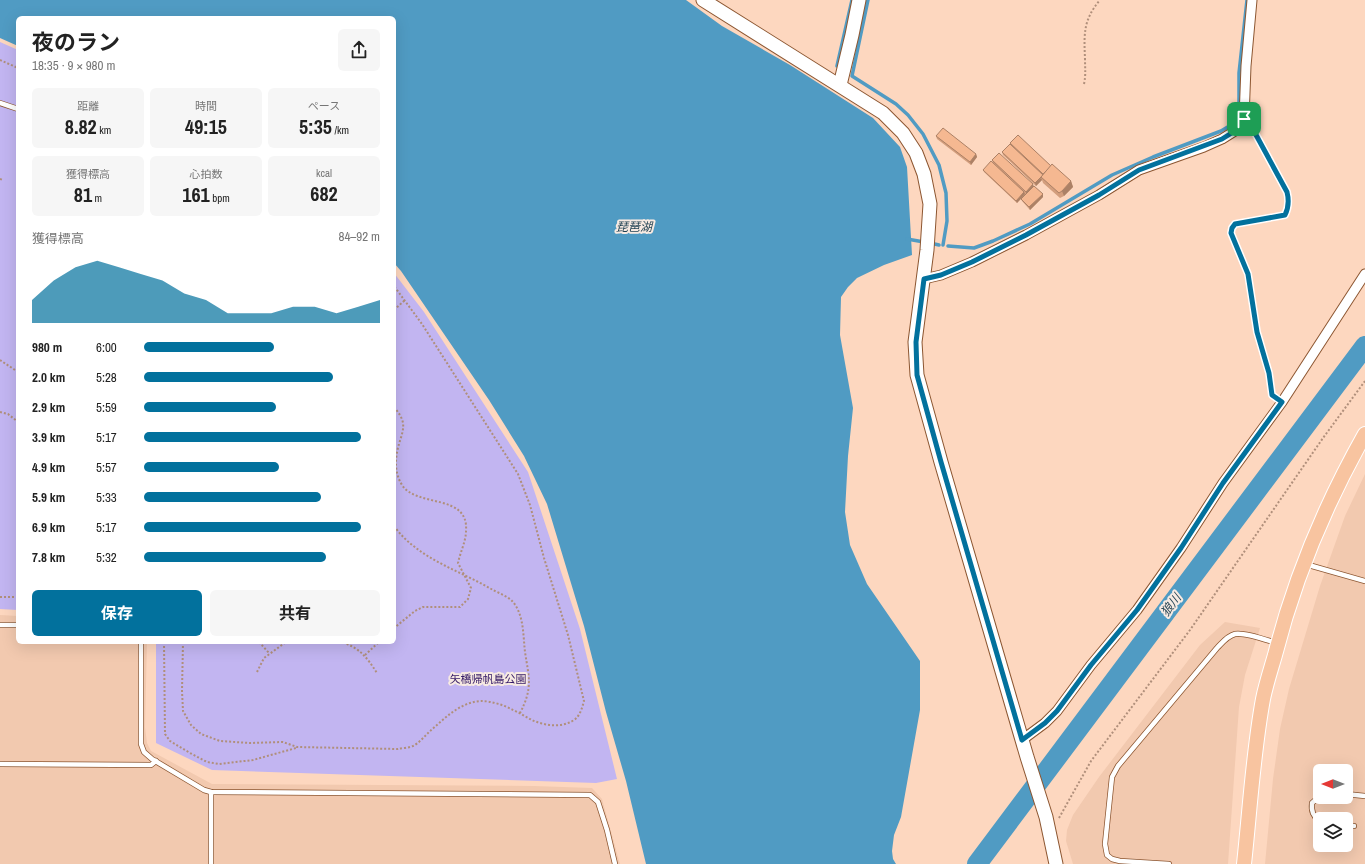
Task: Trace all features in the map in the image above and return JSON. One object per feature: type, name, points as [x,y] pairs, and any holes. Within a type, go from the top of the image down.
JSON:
[{"type":"main road","points":[[1244,864],[1255,754],[1264,698],[1278,643],[1292,594],[1316,531],[1331,498],[1365,434]]},
{"type":"street","points":[[703,0],[883,113],[903,133],[916,152],[924,174],[930,204],[927,250],[916,342],[917,375],[1022,740],[1048,824],[1056,864]]},
{"type":"street","points":[[840,85],[859,0]]},
{"type":"street","points":[[924,279],[941,275],[972,262],[1092,199],[1139,170],[1222,139],[1238,129],[1244,119],[1246,66],[1252,0]]},
{"type":"street","points":[[1022,740],[1045,723],[1057,711],[1091,665],[1137,610],[1181,548],[1223,483],[1282,402],[1365,274]]},
{"type":"lane","points":[[0,103],[16,108]]},
{"type":"lane","points":[[1303,564],[1365,581]]},
{"type":"lane","points":[[0,625],[16,625]]},
{"type":"lane","points":[[1169,864],[1120,861],[1112,859],[1107,855],[1106,844],[1112,776],[1118,766],[1227,638],[1235,634],[1243,634],[1278,643]]},
{"type":"lane","points":[[141,644],[141,744],[144,752],[204,790],[211,792],[590,795],[598,802],[607,830],[615,864]]},
{"type":"lane","points":[[0,764],[151,765],[156,761]]},
{"type":"lane","points":[[211,792],[211,864]]},
{"type":"lane","points":[[1353,795],[1365,796]]},
{"type":"lane","points":[[1313,802],[1311,810],[1313,815]]},
{"type":"path","points":[[1084,84],[1086,76],[1084,37],[1085,24],[1089,15],[1100,0]]},
{"type":"path","points":[[0,60],[16,67]]},
{"type":"path","points":[[1244,119],[1255,133],[1287,192],[1288,199],[1288,209],[1285,215],[1235,224],[1231,233],[1248,274],[1257,332],[1269,373],[1272,395],[1282,402]]},
{"type":"path","points":[[164,644],[165,734],[170,741],[207,762],[219,764],[252,760],[297,747],[398,749],[412,746],[457,709],[469,703],[482,701],[498,704],[533,720],[551,726],[574,720],[581,711],[584,701],[568,635],[544,558],[530,505],[518,474],[422,324],[396,289]]},
{"type":"path","points":[[396,308],[404,300]]},
{"type":"path","points":[[0,360],[16,371]]},
{"type":"path","points":[[1048,824],[1057,820],[1091,761],[1190,630],[1365,381]]},
{"type":"path","points":[[396,410],[403,422],[402,434],[396,458],[396,473],[403,487],[414,494],[451,505],[460,511],[466,520],[466,531],[458,563],[471,588],[468,599],[460,607],[423,607],[404,618],[396,626]]},
{"type":"path","points":[[0,412],[8,414],[16,420]]},
{"type":"path","points":[[396,528],[410,543],[432,559],[513,601],[521,615],[530,685],[527,700],[520,714]]},
{"type":"path","points":[[0,597],[16,597]]},
{"type":"path","points":[[183,644],[183,711],[190,725],[201,734],[220,741],[250,743],[283,742],[297,747]]},
{"type":"path","points":[[261,644],[269,653]]},
{"type":"path","points":[[257,672],[264,658],[283,644]]},
{"type":"path","points":[[347,644],[365,655],[377,673]]},
{"type":"path","points":[[365,655],[377,644]]},
{"type":"shaded area","points":[[1365,474],[1365,864],[1265,864],[1273,779],[1280,729],[1289,689],[1320,586],[1345,516]]},
{"type":"shaded area","points":[[0,615],[16,616],[16,644],[147,644],[145,727],[147,743],[151,751],[212,784],[534,786],[592,788],[602,799],[620,864],[0,864]]},
{"type":"shaded area","points":[[1225,622],[1260,628],[1245,675],[1239,707],[1228,864],[1073,864],[1066,841],[1067,830],[1073,815],[1099,777],[1200,645]]},
{"type":"green space","points":[[0,42],[16,49],[16,610],[0,609]]},
{"type":"green space","name":"矢橋帰帆島公園","points":[[396,276],[424,312],[528,472],[580,629],[617,779],[596,783],[212,770],[156,743],[156,644],[396,644]]},
{"type":"water","name":"琵琶湖","points":[[0,0],[686,0],[722,26],[790,65],[873,118],[900,147],[907,167],[912,255],[884,265],[857,278],[841,297],[840,335],[853,408],[848,456],[845,512],[850,545],[867,584],[920,661],[920,710],[901,817],[894,835],[892,851],[893,859],[896,864],[646,864],[626,781],[606,712],[584,626],[547,504],[524,456],[489,400],[396,265],[396,16],[16,16],[16,45],[0,38]]},
{"type":"building","points":[[943,128],[976,154],[970,162],[936,136]]},
{"type":"building","points":[[1018,135],[1051,166],[1043,174],[1010,143]]},
{"type":"building","points":[[1010,144],[1043,175],[1035,183],[1002,152]]},
{"type":"building","points":[[999,153],[1033,184],[1026,192],[992,160]]},
{"type":"building","points":[[991,161],[1024,192],[1016,201],[983,170]]},
{"type":"building","points":[[1052,164],[1071,181],[1059,193],[1041,177]]},
{"type":"building","points":[[1034,186],[1043,194],[1029,207],[1021,199]]},
{"type":"waterway","points":[[837,66],[852,0]]},
{"type":"waterway","points":[[868,0],[852,76],[896,104],[908,115],[923,134],[939,165],[946,193],[947,221],[943,245]]},
{"type":"waterway","points":[[948,246],[974,248],[993,241],[1030,224],[1112,175],[1153,157],[1221,131],[1231,125],[1239,116],[1239,73],[1247,0]]},
{"type":"waterway","points":[[907,239],[924,242]]},
{"type":"waterway","points":[[930,243],[939,245]]},
{"type":"waterway","name":"狼川","points":[[977,864],[1365,346]]},
{"type":"route","points":[[1244,119],[1255,133],[1287,192],[1288,199],[1288,209],[1285,215],[1281,217],[1235,224],[1231,233],[1248,274],[1257,332],[1265,356],[1272,387],[1272,395],[1282,402],[1223,483],[1181,548],[1137,610],[1091,665],[1057,711],[1045,723],[1022,740],[917,375],[916,342],[924,279],[941,275],[972,262],[1026,235],[1099,195],[1139,170],[1222,139],[1238,129],[1244,119]]}]
